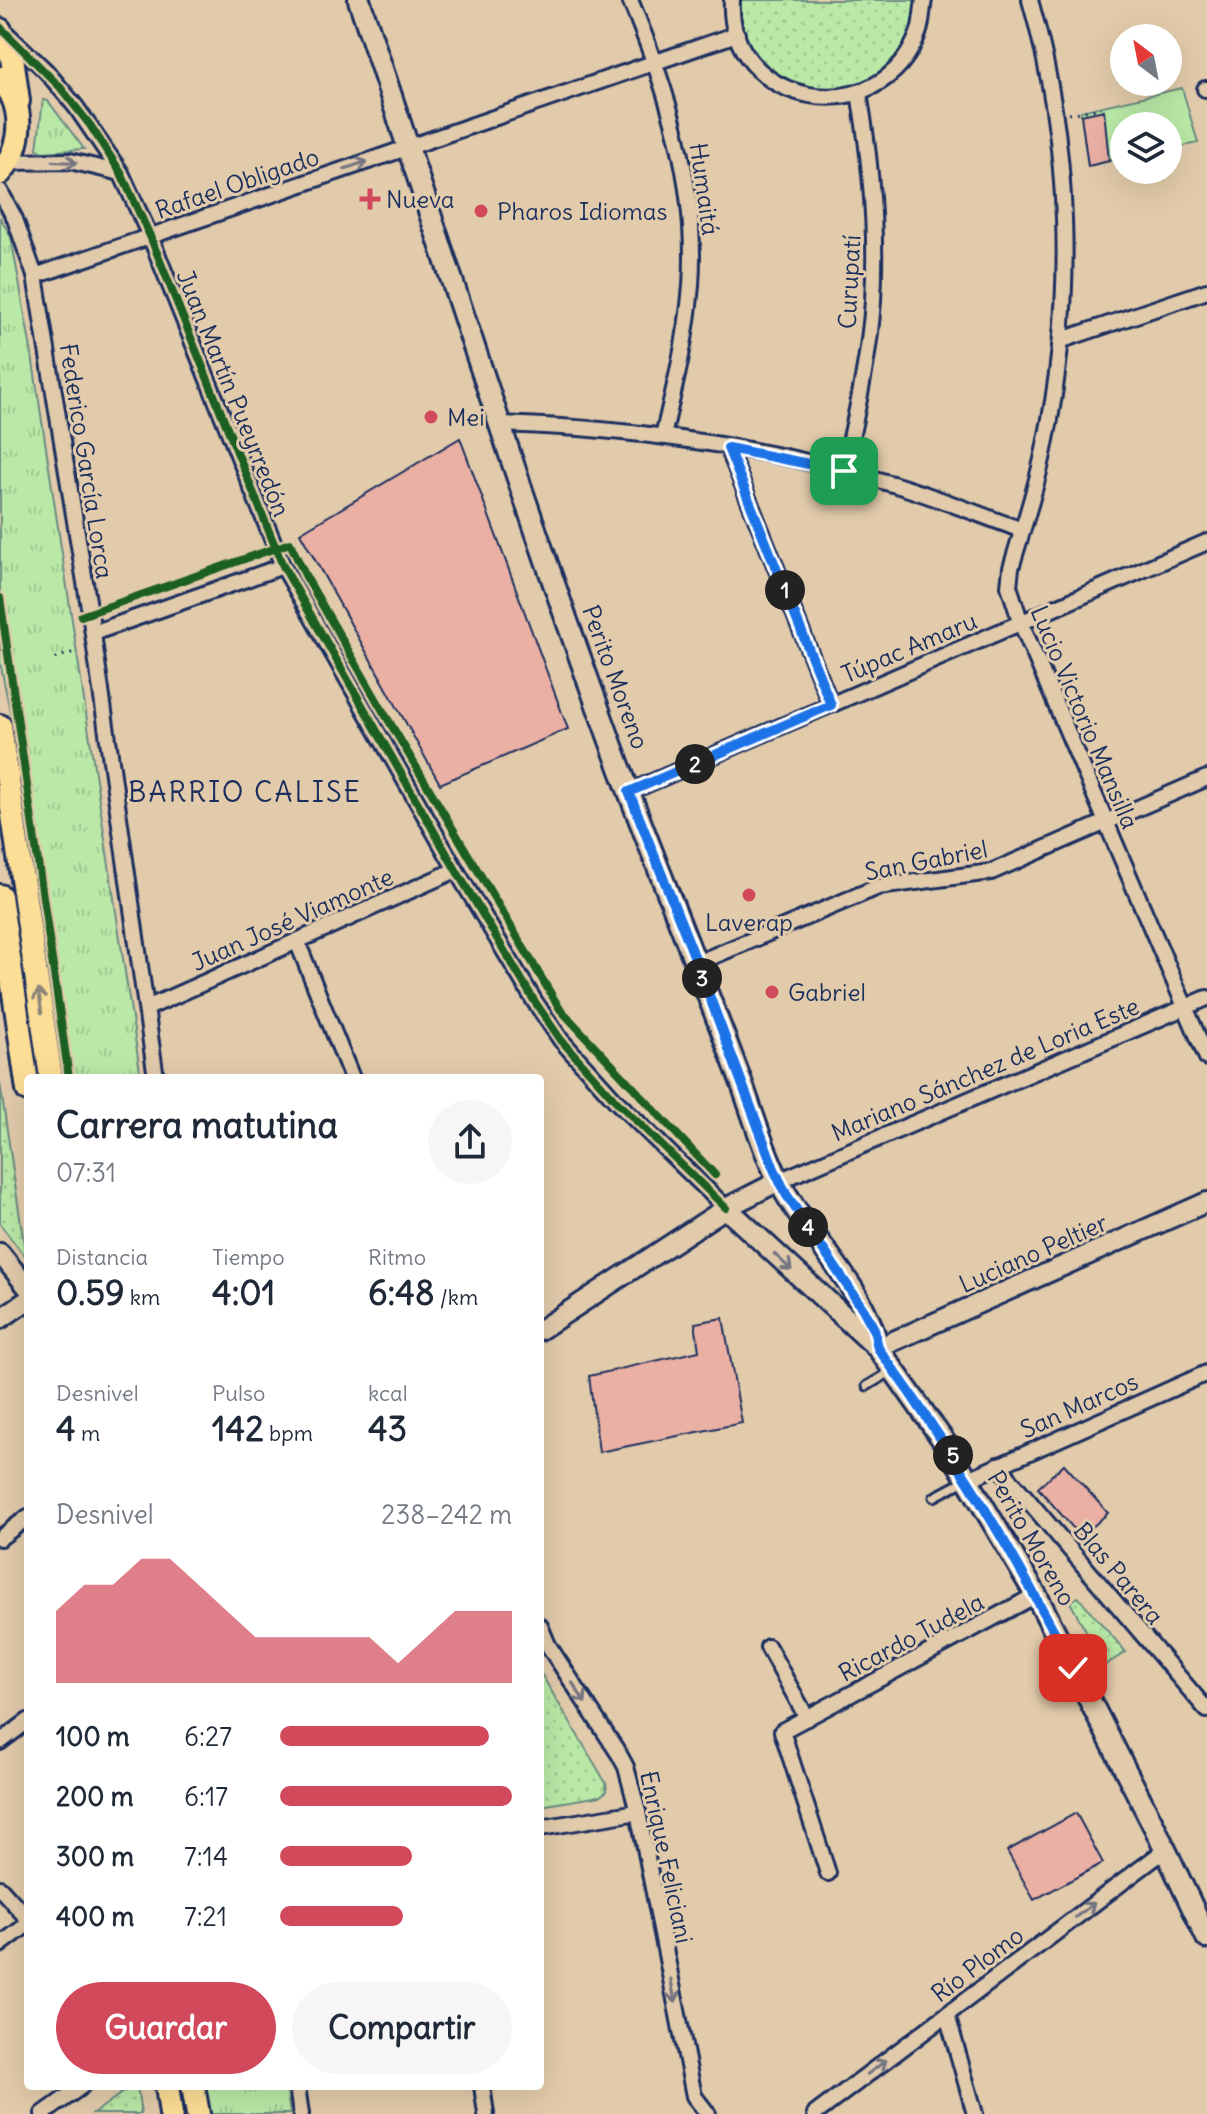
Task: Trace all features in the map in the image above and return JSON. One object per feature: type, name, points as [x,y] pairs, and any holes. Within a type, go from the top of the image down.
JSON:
[{"type":"main road","name":"Perito Moreno","points":[[359,0],[499,424],[629,792],[779,1181],[863,1309],[874,1329],[878,1348]]},
{"type":"main road","points":[[0,29],[14,66],[18,90],[18,137],[4,168]]},
{"type":"main road","points":[[0,78],[11,93],[17,110]]},
{"type":"main road","points":[[0,726],[50,1074]]},
{"type":"main road","points":[[1,904],[26,1074]]},
{"type":"main road","name":"Perito Moreno","points":[[726,1208],[878,1348],[969,1479],[1036,1595],[1207,1938]]},
{"type":"main road","points":[[168,2090],[171,2114]]},
{"type":"main road","points":[[194,2090],[198,2114]]},
{"type":"street","name":"Humaitá","points":[[630,0],[656,62],[681,155],[691,223],[688,316],[663,436]]},
{"type":"street","points":[[732,0],[737,34],[751,61],[786,88],[800,94],[829,98],[859,93],[886,79],[907,57],[920,29],[924,0]]},
{"type":"street","name":"Lucio Victorio Mansilla","points":[[1030,0],[1054,117],[1063,214],[1062,340],[1045,445],[1009,586],[1021,623],[1207,1058]]},
{"type":"street","name":"Juan Martín Pueyrredón","points":[[0,29],[60,87],[90,125],[121,173],[150,236],[283,566],[535,1002],[561,1040],[616,1101],[726,1208]]},
{"type":"street","name":"Rafael Obligado","points":[[35,276],[737,34]]},
{"type":"street","name":"Curupatí","points":[[844,471],[866,363],[873,292],[872,180],[859,93]]},
{"type":"street","points":[[4,168],[70,161],[121,173]]},
{"type":"street","name":"Federico García Lorca","points":[[0,191],[15,219],[35,276],[93,633],[155,1074]]},
{"type":"street","points":[[1062,340],[1207,291]]},
{"type":"street","points":[[499,424],[663,436],[844,471],[937,498],[1022,530]]},
{"type":"street","points":[[728,448],[831,705]]},
{"type":"street","name":"Túpac Amaru","points":[[629,792],[1207,542]]},
{"type":"street","points":[[93,633],[283,566]]},
{"type":"street","name":"San Gabriel","points":[[697,963],[878,887],[991,872],[1207,778]]},
{"type":"street","name":"Juan José Viamonte","points":[[147,1008],[456,870]]},
{"type":"street","points":[[1,904],[26,902]]},
{"type":"street","points":[[297,941],[350,1074]]},
{"type":"street","name":"Mariano Sánchez de Loria Este","points":[[779,1181],[1207,998]]},
{"type":"street","points":[[544,1327],[726,1208],[779,1181]]},
{"type":"street","name":"Luciano Peltier","points":[[878,1348],[1207,1202]]},
{"type":"street","points":[[0,1253],[24,1283]]},
{"type":"street","points":[[0,1319],[24,1303]]},
{"type":"street","name":"San Marcos","points":[[969,1479],[1207,1373]]},
{"type":"street","name":"Blas Parera","points":[[998,1465],[1207,1710]]},
{"type":"street","points":[[0,1538],[24,1520]]},
{"type":"street","name":"Ricardo Tudela","points":[[828,1873],[782,1731],[1036,1595]]},
{"type":"street","name":"Enrique Feliciani","points":[[544,1636],[626,1767],[638,1812],[694,2096],[708,2114]]},
{"type":"street","points":[[768,1647],[807,1718]]},
{"type":"street","points":[[0,1742],[24,1724]]},
{"type":"street","points":[[544,1827],[638,1812]]},
{"type":"street","name":"Río Plomo","points":[[815,2114],[1165,1850]]},
{"type":"street","points":[[0,1888],[24,1916]]},
{"type":"street","points":[[0,1945],[24,1924]]},
{"type":"street","points":[[947,2015],[975,2114]]},
{"type":"street","points":[[43,2114],[76,2090]]},
{"type":"street","points":[[298,2090],[301,2114]]},
{"type":"street","points":[[483,2090],[486,2114]]},
{"type":"lane","points":[[867,1386],[894,1370]]},
{"type":"lane","points":[[934,1497],[969,1479]]},
{"type":"path","points":[[1054,117],[1101,108]]},
{"type":"path","points":[[55,658],[79,650]]},
{"type":"green space","points":[[732,0],[924,0],[907,57],[859,93],[800,94],[751,61]]},
{"type":"green space","points":[[1182,88],[1198,143],[1182,146],[1182,112],[1110,112],[1110,161],[1088,166],[1081,111],[1147,96],[1182,96]]},
{"type":"green space","points":[[43,100],[48,101],[84,149],[43,152],[37,149]]},
{"type":"green space","points":[[0,217],[11,237],[32,355],[140,1074],[64,1074],[42,906],[0,662]]},
{"type":"green space","points":[[0,1083],[24,1255],[0,1224]]},
{"type":"green space","points":[[1078,1597],[1126,1652],[1105,1665],[1070,1602]]},
{"type":"green space","points":[[544,1679],[606,1783],[607,1791],[600,1796],[544,1805]]},
{"type":"green space","points":[[126,2090],[138,2090],[141,2114],[93,2114]]},
{"type":"green space","points":[[202,2090],[287,2090],[290,2114],[205,2114]]},
{"type":"building","points":[[1104,110],[1109,161],[1088,166],[1081,115]]},
{"type":"building","points":[[460,438],[568,729],[440,784],[300,533]]},
{"type":"building","points":[[723,1318],[742,1423],[599,1452],[589,1376],[699,1351],[695,1323]]},
{"type":"building","points":[[1064,1464],[1108,1513],[1081,1537],[1038,1488]]},
{"type":"building","points":[[1076,1813],[1103,1863],[1034,1900],[1007,1851]]},
{"type":"cycle path","points":[[0,27],[60,87],[90,125],[121,173],[150,236],[283,566],[535,1002],[561,1040],[616,1101],[726,1208]]},
{"type":"cycle path","points":[[81,616],[290,543],[383,711],[560,1009],[715,1175]]},
{"type":"cycle path","points":[[0,598],[68,1074]]},
{"type":"place","name":"Nueva","points":[[370,199]]},
{"type":"place","name":"Pharos Idiomas","points":[[481,211]]},
{"type":"place","name":"Mei","points":[[431,417]]},
{"type":"place","name":"Laverap","points":[[749,895]]},
{"type":"place","name":"Gabriel","points":[[772,992]]},
{"type":"district","name":"BARRIO CALISE","points":[[245,792]]},
{"type":"route","points":[[844,471],[728,448],[831,705],[629,792],[779,1181],[863,1309],[874,1329],[878,1348],[969,1479],[1036,1595],[1073,1668]]}]
